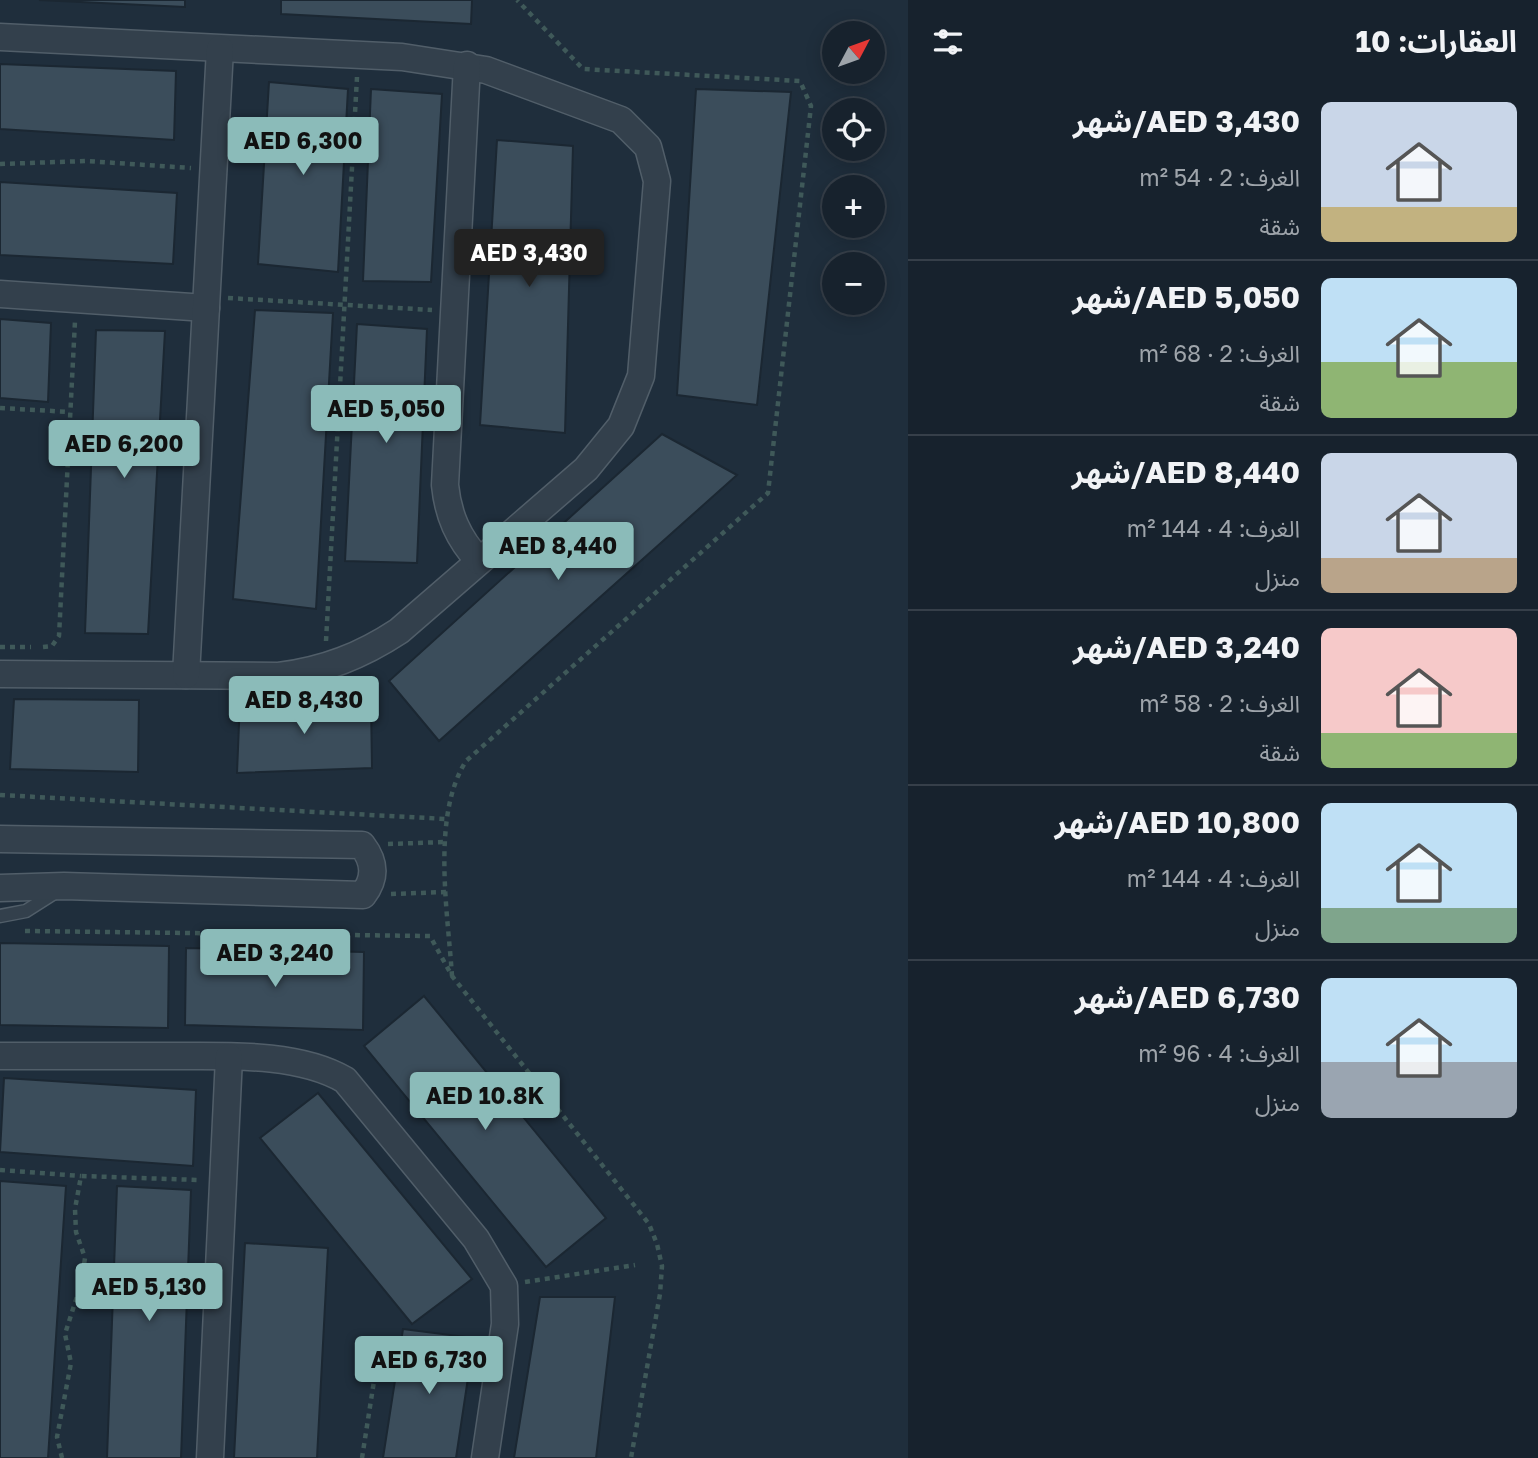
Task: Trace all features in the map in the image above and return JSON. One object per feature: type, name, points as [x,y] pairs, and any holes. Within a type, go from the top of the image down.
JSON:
[{"type":"street","points":[[0,37],[358,55],[467,65],[524,81],[621,120],[648,147],[657,181],[641,376],[629,410],[611,442],[586,469],[399,631],[376,646],[324,669],[279,676],[0,674]]},
{"type":"street","points":[[186,675],[220,49]]},
{"type":"street","points":[[467,65],[445,485],[451,518],[467,548],[479,561]]},
{"type":"street","points":[[0,294],[206,302]]},
{"type":"street","points":[[0,839],[362,845],[373,870],[368,888],[362,895],[64,886],[0,888]]},
{"type":"street","points":[[0,1056],[229,1057],[304,1063],[318,1066],[345,1080],[476,1239],[504,1286],[505,1324],[485,1458]]},
{"type":"street","points":[[210,1458],[229,1057]]},
{"type":"street","points":[[476,1239],[493,1251],[513,1284],[513,1315],[505,1324]]},
{"type":"lane","points":[[0,916],[40,904],[64,886]]},
{"type":"path","points":[[452,976],[446,892],[446,819],[456,777],[466,761],[768,493],[811,106],[800,81],[583,69],[517,0]]},
{"type":"path","points":[[324,669],[358,55]]},
{"type":"path","points":[[0,164],[86,161],[213,169]]},
{"type":"path","points":[[0,647],[47,647],[59,636],[76,299]]},
{"type":"path","points":[[206,302],[454,311]]},
{"type":"path","points":[[0,408],[70,412]]},
{"type":"path","points":[[0,794],[446,819]]},
{"type":"path","points":[[362,845],[446,842]]},
{"type":"path","points":[[362,895],[446,892]]},
{"type":"path","points":[[14,931],[430,936],[452,976],[649,1224],[657,1244],[662,1266],[660,1294],[631,1458]]},
{"type":"path","points":[[0,1170],[223,1181]]},
{"type":"path","points":[[62,1458],[57,1437],[71,1363],[65,1334],[81,1284],[85,1258],[76,1232],[75,1209],[81,1176]]},
{"type":"path","points":[[513,1284],[635,1265]]},
{"type":"path","points":[[362,1458],[374,1381]]},
{"type":"building","points":[[39,0],[185,0],[185,7]]},
{"type":"building","points":[[281,0],[472,0],[471,24],[281,14]]},
{"type":"building","points":[[0,64],[176,71],[174,140],[0,129]]},
{"type":"building","points":[[269,82],[348,89],[338,272],[258,264]]},
{"type":"building","points":[[371,89],[442,94],[431,282],[363,281]]},
{"type":"building","points":[[696,89],[791,92],[757,405],[677,395]]},
{"type":"building","points":[[497,140],[573,146],[565,433],[480,425]]},
{"type":"building","points":[[0,182],[177,193],[173,264],[0,255]]},
{"type":"building","points":[[255,310],[333,313],[316,609],[233,599]]},
{"type":"building","points":[[0,319],[51,323],[48,402],[0,398]]},
{"type":"building","points":[[357,324],[427,329],[417,563],[345,561]]},
{"type":"building","points":[[96,330],[165,331],[148,634],[85,633]]},
{"type":"building","points":[[662,434],[737,475],[439,741],[389,681]]},
{"type":"building","points":[[14,699],[139,700],[138,772],[10,769]]},
{"type":"building","points":[[240,700],[371,702],[372,768],[237,773]]},
{"type":"building","points":[[0,943],[169,946],[168,1028],[0,1025]]},
{"type":"building","points":[[186,948],[364,952],[363,1030],[185,1025]]},
{"type":"building","points":[[424,996],[606,1218],[546,1267],[364,1046]]},
{"type":"building","points":[[4,1078],[196,1090],[193,1166],[0,1152]]},
{"type":"building","points":[[318,1093],[472,1279],[412,1324],[260,1138]]},
{"type":"building","points":[[0,1181],[66,1186],[48,1458],[0,1458]]},
{"type":"building","points":[[117,1186],[191,1190],[181,1458],[107,1458]]},
{"type":"building","points":[[245,1243],[328,1248],[317,1458],[234,1458]]},
{"type":"building","points":[[540,1297],[615,1297],[596,1458],[514,1458]]},
{"type":"building","points":[[403,1329],[474,1338],[456,1458],[383,1458]]}]
